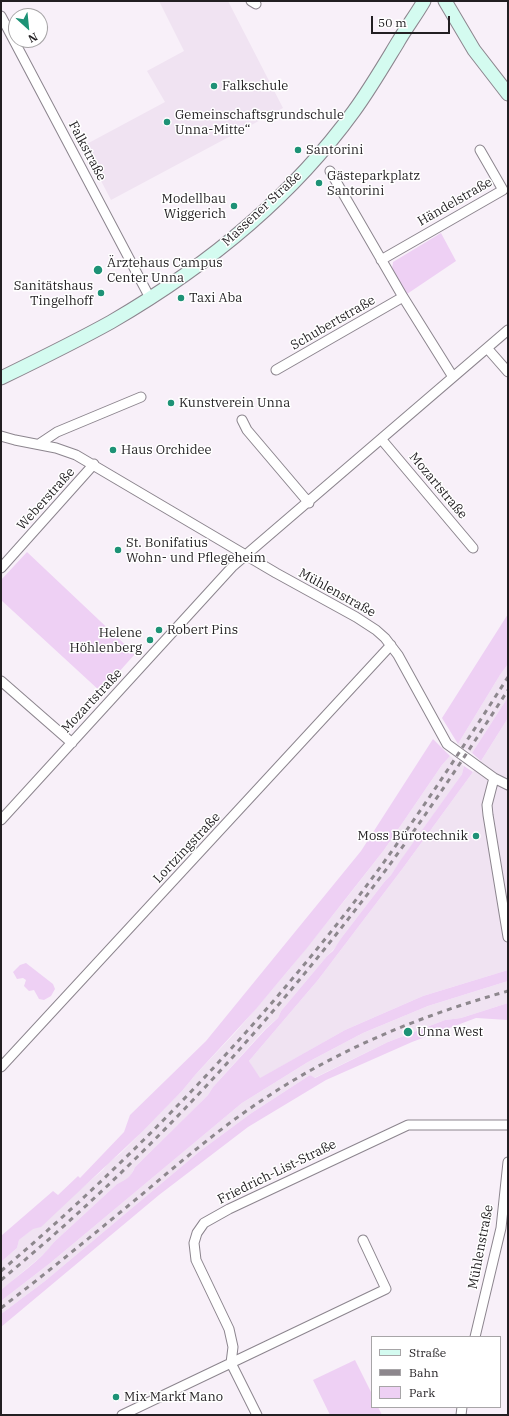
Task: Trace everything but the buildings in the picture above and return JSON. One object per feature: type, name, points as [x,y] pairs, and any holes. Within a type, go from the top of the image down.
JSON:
[{"type":"main road","name":"Massener Straße","points":[[1,378],[78,340],[113,321],[150,298],[222,246],[272,203],[310,163],[354,111],[424,1]]},
{"type":"main road","points":[[445,1],[474,50],[508,94]]},
{"type":"street","name":"Falkstraße","points":[[1,16],[150,298]]},
{"type":"street","name":"Händelstraße","points":[[381,260],[503,190],[480,150]]},
{"type":"street","points":[[330,171],[403,297],[453,377]]},
{"type":"street","name":"Schubertstraße","points":[[276,370],[403,297]]},
{"type":"street","name":"Mozartstraße","points":[[1,820],[234,566],[309,503],[508,330]]},
{"type":"street","points":[[487,348],[508,372]]},
{"type":"street","points":[[39,444],[57,432],[141,397]]},
{"type":"street","points":[[242,420],[247,430],[309,503]]},
{"type":"street","name":"Mühlenstraße","points":[[1,436],[56,448],[76,455],[94,464],[246,556],[367,623],[392,645],[447,744],[494,778],[508,785]]},
{"type":"street","name":"Mozartstraße","points":[[382,440],[473,548]]},
{"type":"street","name":"Weberstraße","points":[[1,568],[94,464]]},
{"type":"street","name":"Lortzingstraße","points":[[1,1067],[392,645]]},
{"type":"street","points":[[1,681],[72,743]]},
{"type":"street","points":[[494,778],[487,805],[508,936]]},
{"type":"street","name":"Friedrich-List-Straße","points":[[231,1363],[233,1347],[229,1329],[196,1260],[194,1243],[197,1233],[204,1224],[243,1202],[408,1125],[508,1125]]},
{"type":"street","name":"Mühlenstraße","points":[[475,1336],[504,1229],[508,1162]]},
{"type":"street","points":[[122,1415],[386,1289],[363,1240]]},
{"type":"street","points":[[231,1363],[257,1415]]},
{"type":"shaded area","name":"Falkschule","points":[[159,1],[228,1],[283,108],[111,200],[83,146],[165,102],[147,71],[184,51]]},
{"type":"shaded area","points":[[508,664],[508,697],[472,753],[458,744]]},
{"type":"shaded area","points":[[508,718],[508,970],[423,996],[345,1030],[259,1079],[249,1061],[318,980],[403,868],[481,761]]},
{"type":"shaded area","points":[[450,756],[464,766],[462,774],[391,875],[342,937],[339,944],[327,956],[281,1011],[278,1018],[265,1029],[213,1087],[208,1095],[135,1167],[131,1175],[125,1181],[117,1184],[54,1242],[37,1260],[1,1290],[1,1262],[17,1248],[19,1240],[103,1170],[108,1163],[121,1153],[182,1091],[235,1033],[287,972],[384,850],[442,765]]},
{"type":"shaded area","points":[[508,981],[508,1003],[461,1018],[445,1020],[388,1042],[314,1078],[310,1075],[250,1114],[200,1151],[45,1281],[1,1314],[1,1301],[49,1264],[242,1103],[308,1062],[363,1033],[428,1006]]},
{"type":"green space","points":[[441,233],[456,261],[407,294],[392,269],[393,262]]},
{"type":"green space","points":[[27,552],[135,654],[101,692],[1,600],[1,580]]},
{"type":"green space","points":[[508,614],[508,664],[458,744],[442,718]]},
{"type":"green space","points":[[508,697],[508,718],[481,761],[472,753]]},
{"type":"green space","points":[[433,739],[450,756],[442,765],[384,850],[307,948],[256,1009],[182,1091],[143,1131],[41,1227],[33,1229],[19,1240],[17,1248],[1,1262],[1,1236],[53,1191],[58,1195],[78,1176],[80,1178],[124,1132],[130,1115],[206,1041],[361,851]]},
{"type":"green space","points":[[464,766],[473,772],[403,868],[318,980],[249,1061],[260,1078],[345,1030],[423,996],[508,970],[508,981],[428,1006],[363,1033],[308,1062],[242,1103],[49,1264],[1,1301],[1,1290],[36,1261],[54,1242],[117,1184],[128,1178],[135,1167],[208,1095],[213,1087],[278,1018],[281,1011],[327,956],[333,951],[342,937],[391,875],[462,774]]},
{"type":"green space","points":[[26,963],[53,984],[55,989],[51,996],[44,1000],[39,999],[34,990],[29,991],[24,986],[26,980],[23,978],[17,979],[13,972],[20,965]]},
{"type":"green space","points":[[508,1003],[508,1020],[476,1018],[412,1042],[326,1080],[248,1127],[159,1195],[1,1327],[1,1314],[45,1281],[200,1151],[250,1114],[310,1075],[315,1078],[388,1042],[445,1020],[461,1018]]},
{"type":"green space","points":[[355,1360],[371,1392],[371,1408],[378,1408],[382,1415],[330,1415],[313,1380]]},
{"type":"railway","points":[[1,1271],[96,1186],[186,1097],[229,1051],[312,955],[393,850],[508,677]]},
{"type":"railway","points":[[1,1280],[50,1238],[144,1151],[189,1105],[275,1009],[316,960],[396,856],[508,690]]},
{"type":"railway","points":[[1,1308],[71,1253],[209,1139],[282,1087],[312,1069],[375,1038],[440,1012],[508,991]]},
{"type":"place","name":"Falkschule","points":[[214,86]]},
{"type":"place","name":"Gemeinschaftsgrundschule Unna-Mitte“","points":[[167,122]]},
{"type":"place","name":"Santorini","points":[[298,150]]},
{"type":"place","name":"Gästeparkplatz Santorini","points":[[319,183]]},
{"type":"place","name":"Modellbau Wiggerich","points":[[234,206]]},
{"type":"place","name":"Ärztehaus Campus Center Unna","points":[[98,270]]},
{"type":"place","name":"Sanitätshaus Tingelhoff","points":[[101,293]]},
{"type":"place","name":"Taxi Aba","points":[[181,298]]},
{"type":"place","name":"Kunstverein Unna","points":[[171,403]]},
{"type":"place","name":"Haus Orchidee","points":[[113,450]]},
{"type":"place","name":"St. Bonifatius Wohn- und Pflegeheim","points":[[118,550]]},
{"type":"place","name":"Robert Pins","points":[[159,630]]},
{"type":"place","name":"Helene Höhlenberg","points":[[150,640]]},
{"type":"place","name":"Moss Bürotechnik","points":[[476,836]]},
{"type":"place","name":"Unna West","points":[[408,1032]]},
{"type":"place","name":"Mix Markt Mano","points":[[116,1397]]}]
